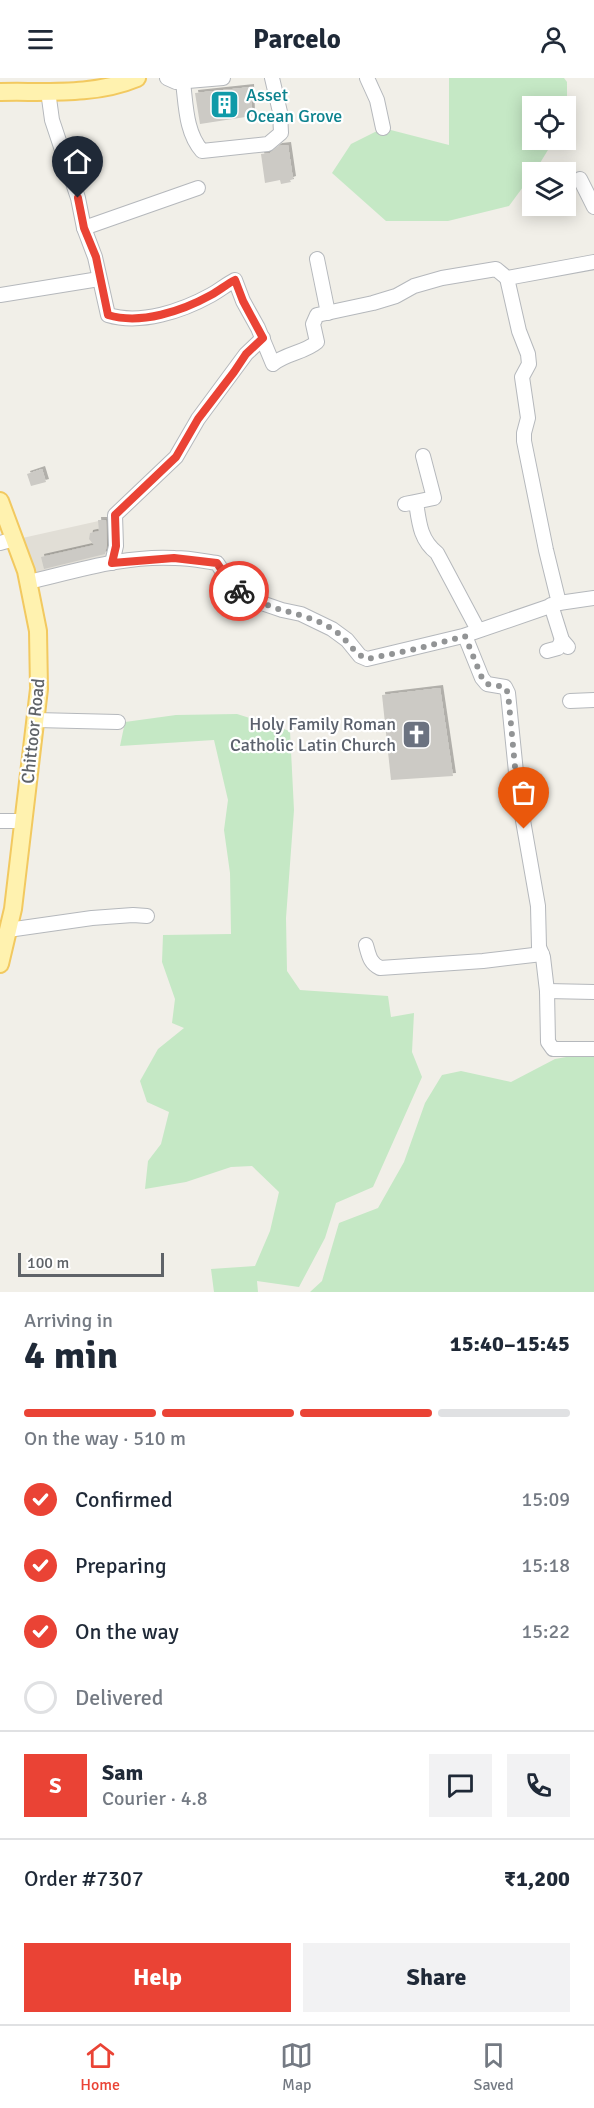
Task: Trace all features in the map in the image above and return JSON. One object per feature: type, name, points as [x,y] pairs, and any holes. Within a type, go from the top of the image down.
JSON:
[{"type":"main road","points":[[0,92],[83,91],[122,84],[136,78]]},
{"type":"main road","name":"Chittoor Road","points":[[0,501],[7,541],[29,582],[38,631],[39,689],[13,909],[0,964]]},
{"type":"street","points":[[167,78],[176,82],[223,78]]},
{"type":"street","points":[[183,82],[190,131],[195,144],[202,151],[268,144],[281,133],[280,112],[272,78]]},
{"type":"street","points":[[367,78],[377,100],[383,128]]},
{"type":"street","points":[[48,91],[52,120],[78,198],[84,228],[96,257],[108,315],[125,318],[178,310],[213,294],[235,280],[273,364],[284,357],[308,349],[317,342],[314,324],[317,315],[373,303],[396,296],[414,286],[472,272],[496,269],[507,279],[519,331],[528,354],[529,364],[522,377],[528,418],[524,433],[525,441],[555,604],[565,643],[548,651]]},
{"type":"street","points":[[580,179],[594,207]]},
{"type":"street","points":[[84,228],[198,188]]},
{"type":"street","points":[[317,258],[328,313]]},
{"type":"street","points":[[507,279],[594,262]]},
{"type":"street","points":[[0,295],[99,279]]},
{"type":"street","points":[[112,563],[116,546],[115,515],[176,457],[198,419],[246,354],[263,338]]},
{"type":"street","points":[[423,456],[434,498],[405,504],[416,502],[420,533],[430,548],[437,553],[478,630]]},
{"type":"street","points":[[29,582],[112,563],[174,558],[217,563],[235,590],[253,600],[301,614],[333,629],[347,640],[360,656],[367,659],[465,636],[555,604],[594,598]]},
{"type":"street","points":[[465,636],[482,678],[487,684],[505,687],[508,693],[526,847],[538,906],[540,947],[547,991],[549,1046],[594,1049]]},
{"type":"street","points":[[570,701],[594,700]]},
{"type":"street","points":[[36,720],[118,722]]},
{"type":"street","points":[[0,821],[23,821]]},
{"type":"street","points":[[8,930],[92,918],[147,916]]},
{"type":"street","points":[[366,945],[369,958],[380,968],[483,961],[542,954]]},
{"type":"street","points":[[547,991],[594,992]]},
{"type":"shaded area","points":[[112,518],[110,560],[34,577],[18,539]]},
{"type":"green space","points":[[449,78],[564,78],[567,82],[567,96],[522,96],[522,150],[548,150],[541,162],[522,162],[522,188],[509,206],[448,221],[386,221],[332,173],[351,144],[383,128],[449,145]]},
{"type":"green space","points":[[237,714],[290,731],[294,810],[286,918],[287,971],[300,990],[388,996],[391,1017],[414,1013],[412,1052],[422,1077],[373,1187],[336,1203],[325,1238],[299,1287],[257,1281],[258,1292],[214,1292],[211,1269],[255,1266],[270,1231],[279,1192],[252,1166],[231,1167],[186,1182],[145,1189],[148,1161],[161,1144],[169,1112],[147,1102],[140,1081],[158,1049],[184,1028],[172,1023],[175,999],[162,962],[163,935],[231,934],[230,873],[224,830],[228,800],[214,740],[120,746],[125,722],[176,715]]},
{"type":"green space","points":[[594,1052],[594,1292],[310,1292],[322,1281],[339,1223],[378,1208],[404,1162],[425,1103],[442,1075],[461,1071],[511,1082],[555,1059]]},
{"type":"building","name":"Asset Ocean Grove","points":[[251,87],[252,116],[200,124],[195,93]]},
{"type":"building","points":[[288,145],[293,179],[290,180],[291,182],[281,184],[280,180],[265,183],[261,154],[270,153],[279,146]]},
{"type":"building","points":[[42,469],[46,482],[31,486],[27,474]]},
{"type":"building","points":[[98,520],[106,520],[105,554],[44,569],[41,557],[94,545],[89,539],[90,533],[99,531]]},
{"type":"building","name":"Holy Family Roman Catholic Latin Church","points":[[440,688],[453,776],[391,780],[382,695]]},
{"type":"way so far","points":[[239,591],[253,600],[301,614],[333,629],[347,640],[360,656],[367,659],[465,636],[482,678],[487,684],[505,687],[508,693],[524,829]]},
{"type":"place","name":"Asset Ocean Grove","points":[[225,105]]},
{"type":"place","name":"Holy Family Roman Catholic Latin Church","points":[[417,734]]},
{"type":"route","points":[[78,198],[84,228],[96,257],[108,315],[118,318],[134,318],[178,310],[213,294],[235,280],[243,301],[263,338],[246,354],[198,419],[176,457],[115,515],[116,546],[112,563],[174,558],[217,563],[235,590],[239,591]]}]
